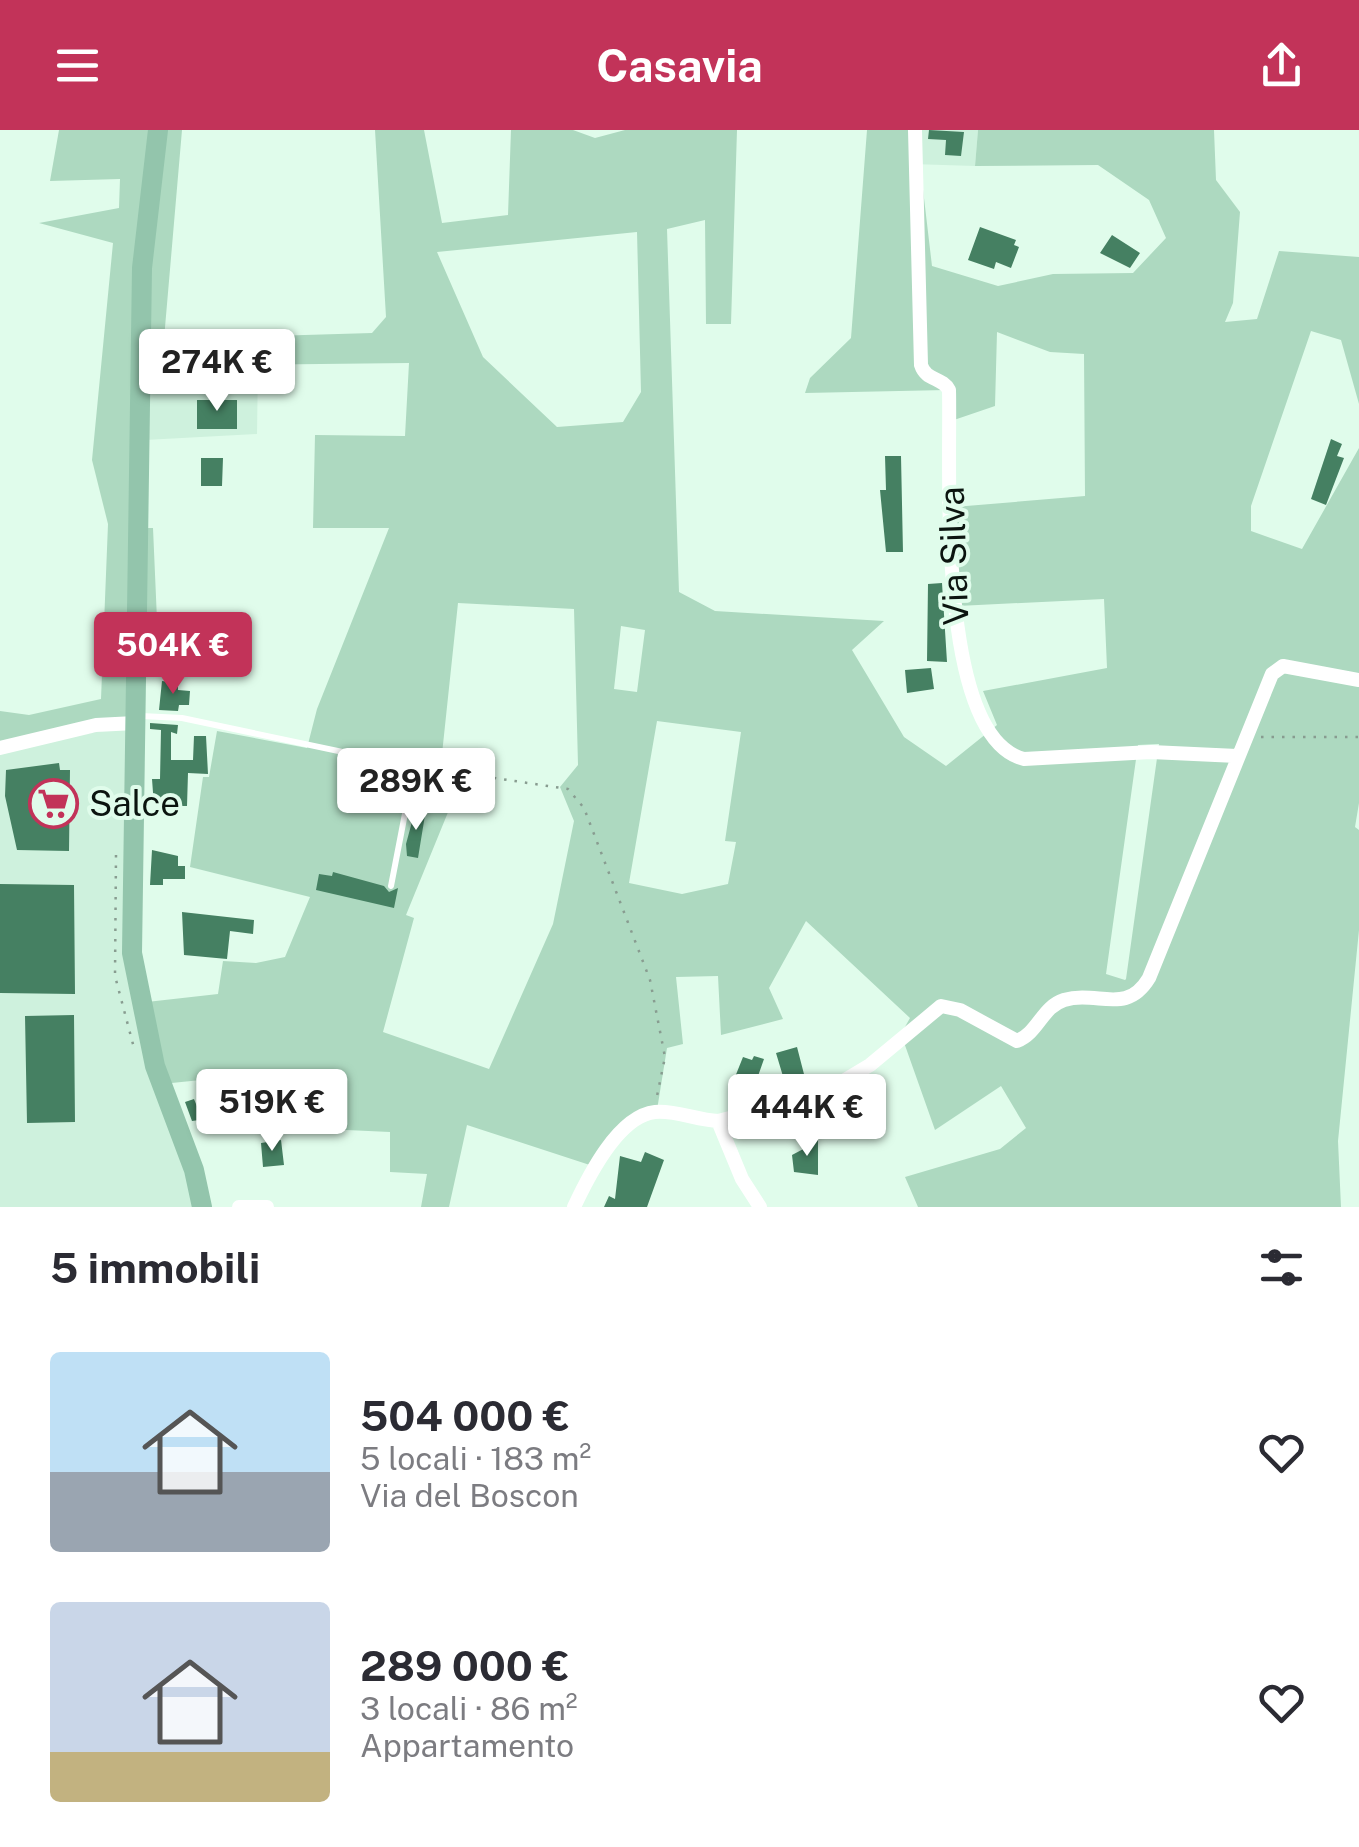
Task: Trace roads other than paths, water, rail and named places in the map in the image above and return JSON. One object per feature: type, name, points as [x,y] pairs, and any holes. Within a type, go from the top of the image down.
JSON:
[{"type":"main road","points":[[158,130],[142,268],[134,968],[160,1082],[194,1170],[202,1207]]},
{"type":"street","name":"Via Silva","points":[[915,130],[921,365],[928,377],[944,383],[948,390],[955,625],[965,677],[981,715],[1002,748],[1024,759],[1151,752],[1238,756]]},
{"type":"street","points":[[574,1207],[618,1138],[639,1118],[656,1112],[718,1120],[820,1095],[870,1065],[941,1006],[952,1007],[1017,1041],[1058,1002],[1075,998],[1118,1002],[1136,996],[1150,978],[1272,674],[1283,666],[1359,680]]},
{"type":"street","points":[[0,748],[96,725],[135,720]]},
{"type":"street","points":[[718,1120],[742,1179],[760,1207]]},
{"type":"street","points":[[239,1207],[267,1207]]},
{"type":"lane","points":[[135,720],[182,718],[414,766],[391,886]]},
{"type":"place","name":"Salce","points":[[54,804]]}]
